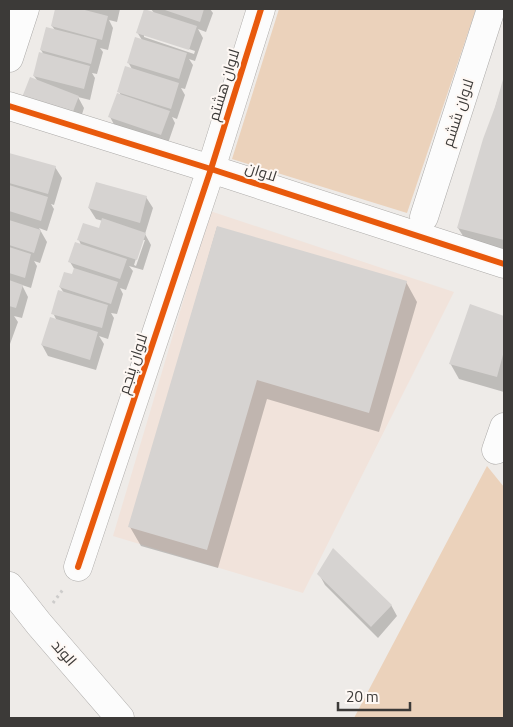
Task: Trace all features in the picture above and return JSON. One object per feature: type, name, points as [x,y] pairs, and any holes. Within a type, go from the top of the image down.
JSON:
[{"type":"street","points":[[9,58],[25,9]]},
{"type":"street","name":"لاوان هشتم","points":[[211,169],[261,9]]},
{"type":"street","name":"لاوان ششم","points":[[424,217],[492,9]]},
{"type":"street","name":"لاوان","points":[[9,106],[504,264]]},
{"type":"street","name":"لاوان پنجم","points":[[78,566],[211,169]]},
{"type":"street","name":"الوند","points":[[9,586],[120,718]]},
{"type":"path","points":[[39,624],[78,566]]},
{"type":"shaded area","points":[[279,9],[476,9],[407,213],[232,159]]},
{"type":"shaded area","points":[[210,211],[454,292],[303,593],[113,536]]},
{"type":"shaded area","points":[[487,466],[504,487],[504,718],[354,718]]},
{"type":"building","points":[[55,9],[81,9],[108,16],[102,40],[51,26]]},
{"type":"building","points":[[144,9],[197,26],[189,50],[136,33]]},
{"type":"building","points":[[162,9],[204,9],[200,22]]},
{"type":"building","points":[[46,27],[97,40],[91,64],[40,50]]},
{"type":"building","points":[[135,37],[187,53],[179,79],[127,63]]},
{"type":"building","points":[[39,52],[90,66],[84,89],[33,76]]},
{"type":"building","points":[[125,66],[179,83],[171,109],[117,92]]},
{"type":"building","points":[[504,76],[504,240],[457,228]]},
{"type":"building","points":[[30,77],[79,96],[69,122],[19,105]]},
{"type":"building","points":[[117,93],[170,111],[161,135],[108,117]]},
{"type":"building","points":[[9,153],[56,166],[48,194],[9,183]]},
{"type":"building","points":[[96,182],[147,196],[140,223],[88,208]]},
{"type":"building","points":[[9,185],[48,197],[41,221],[9,211]]},
{"type":"building","points":[[102,218],[146,233],[137,260],[77,240],[83,223],[99,228]]},
{"type":"building","points":[[9,220],[41,230],[34,253],[9,245]]},
{"type":"building","points":[[217,226],[407,281],[369,413],[257,380],[207,550],[128,527]]},
{"type":"building","points":[[75,242],[127,259],[120,279],[68,262]]},
{"type":"building","points":[[9,247],[31,254],[25,278],[9,273]]},
{"type":"building","points":[[74,268],[118,282],[111,304],[59,287],[64,272],[72,274]]},
{"type":"building","points":[[9,280],[23,285],[16,308],[9,306]]},
{"type":"building","points":[[58,290],[108,305],[102,328],[51,314]]},
{"type":"building","points":[[470,304],[504,316],[504,351],[497,377],[449,364]]},
{"type":"building","points":[[50,317],[98,332],[90,360],[41,345]]},
{"type":"building","points":[[333,548],[392,605],[371,627],[317,574]]},
{"type":"cycle path","points":[[78,567],[211,169],[261,9]]},
{"type":"cycle path","points":[[9,106],[504,264]]}]
